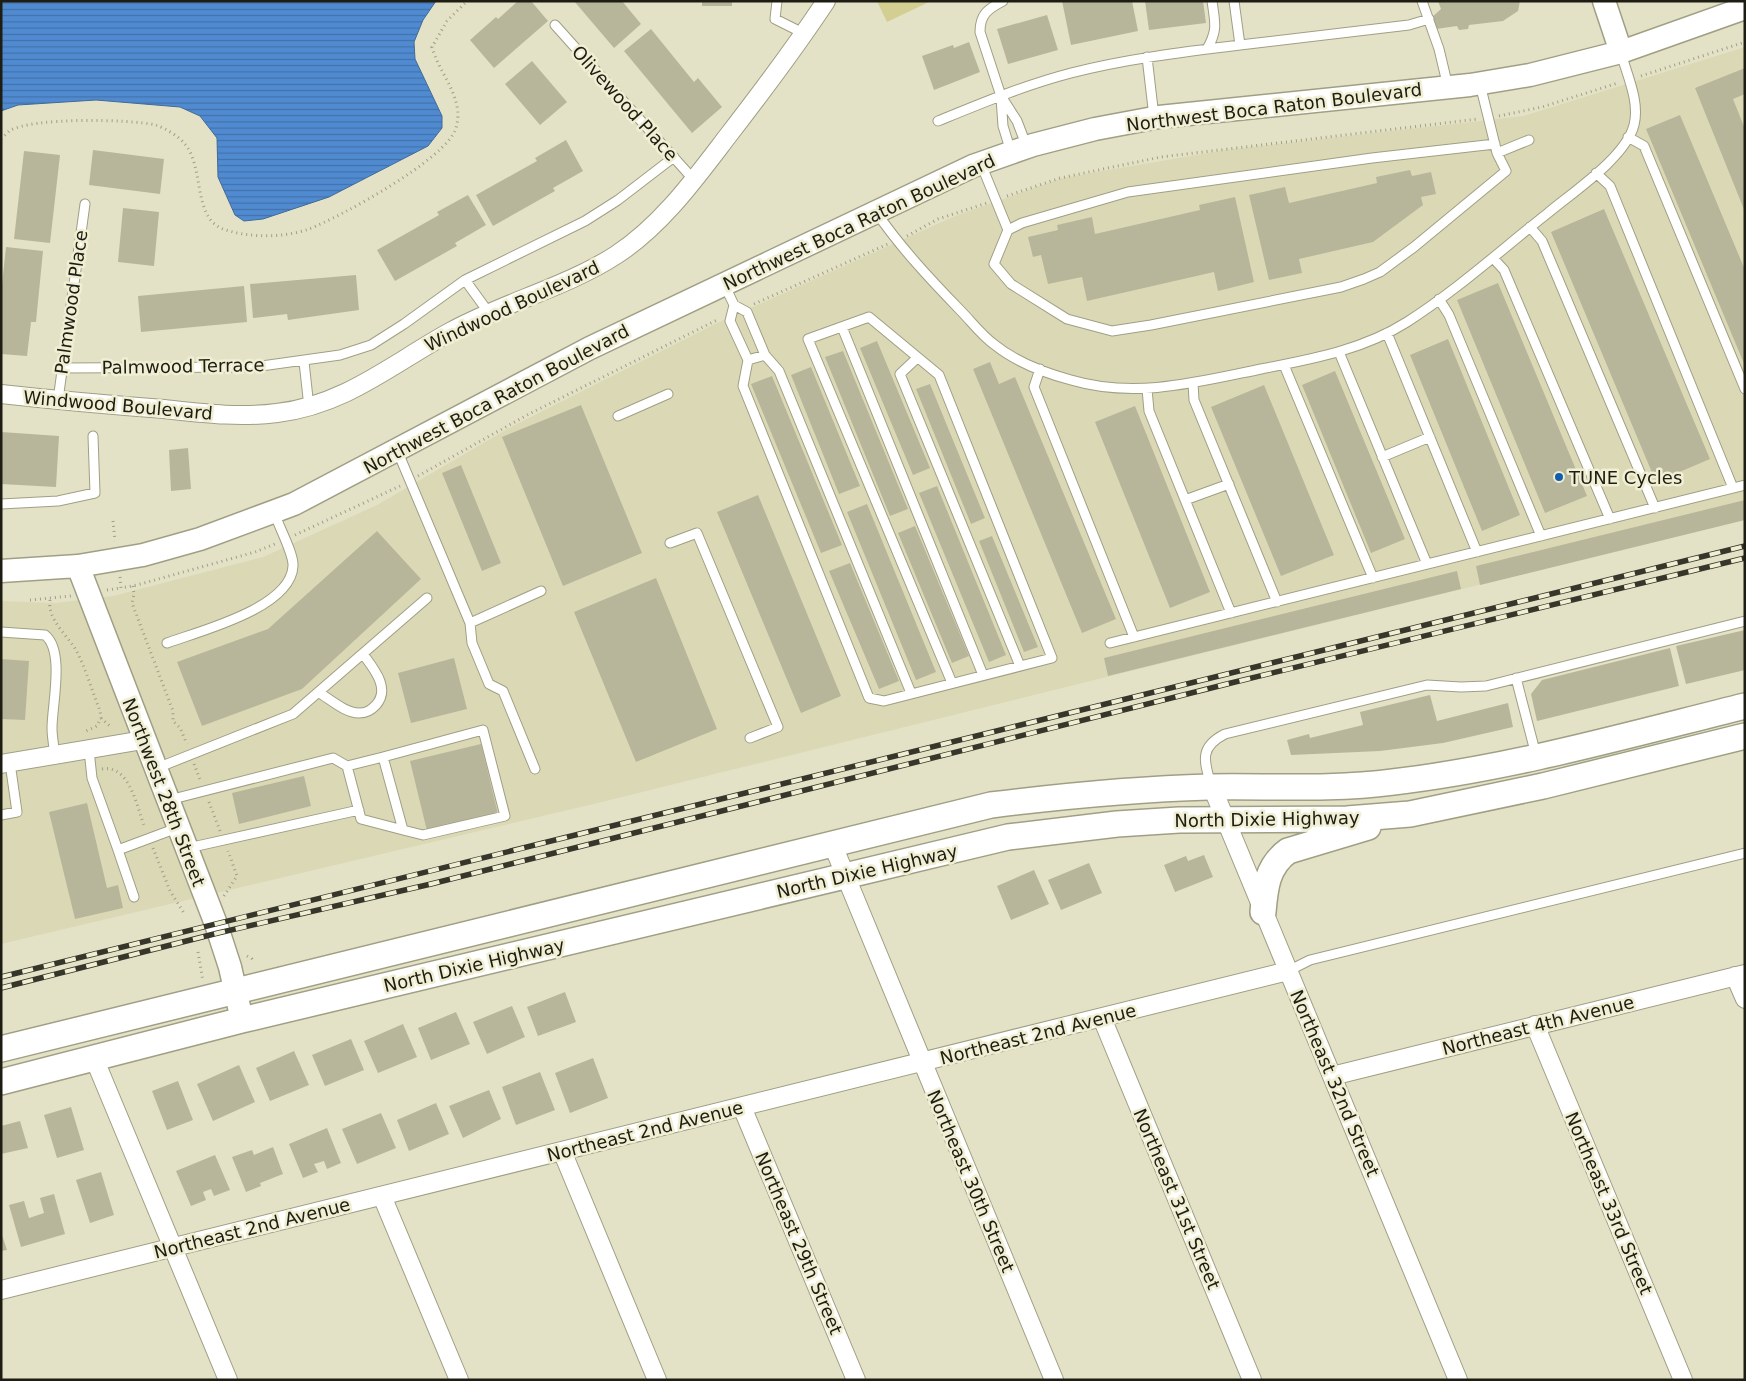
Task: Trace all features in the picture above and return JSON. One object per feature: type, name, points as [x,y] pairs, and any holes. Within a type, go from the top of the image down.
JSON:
[{"type":"main road","name":"North Dixie Highway","points":[[1,1049],[991,805],[1099,792],[1212,787],[1330,788],[1392,782],[1494,768],[1745,706]]},
{"type":"main road","name":"North Dixie Highway","points":[[1,1082],[242,1020],[1008,837],[1117,824],[1225,819],[1347,819],[1410,814],[1543,786],[1745,736]]},
{"type":"main road","points":[[1263,912],[1266,885],[1272,867],[1288,851],[1410,814]]},
{"type":"street","name":"Windwood Boulevard","points":[[1,394],[235,416],[266,415],[309,407],[340,397],[368,383],[420,349],[489,313],[600,265],[643,234],[694,180],[826,1]]},
{"type":"street","points":[[1604,1],[1621,52]]},
{"type":"street","name":"Northwest Boca Raton Boulevard","points":[[1,571],[78,566],[143,555],[200,539],[274,512],[397,450],[590,348],[981,163],[1019,150],[1096,129],[1155,118],[1480,84],[1530,75],[1621,52],[1745,8]]},
{"type":"street","name":"Northwest 28th Street","points":[[78,566],[154,769],[216,924],[236,992],[242,1020]]},
{"type":"street","points":[[6,764],[143,740]]},
{"type":"street","name":"Northeast 32nd Street","points":[[1212,787],[1458,1380]]},
{"type":"street","name":"Northeast 30th Street","points":[[832,843],[1054,1380]]},
{"type":"street","name":"Northeast 2nd Avenue","points":[[1,1290],[1288,971]]},
{"type":"street","points":[[1740,975],[1745,999]]},
{"type":"street","name":"Northeast 4th Avenue","points":[[1332,1076],[1740,975]]},
{"type":"street","name":"Northeast 31st Street","points":[[1102,1018],[1252,1380]]},
{"type":"street","name":"Northeast 33rd Street","points":[[1535,1025],[1683,1380]]},
{"type":"street","points":[[94,1058],[228,1380]]},
{"type":"street","name":"Northeast 29th Street","points":[[742,1107],[856,1380]]},
{"type":"street","points":[[562,1151],[657,1380]]},
{"type":"street","points":[[382,1196],[459,1380]]},
{"type":"lane","points":[[777,1],[775,19],[803,33]]},
{"type":"lane","points":[[1003,1],[986,10],[980,23],[980,32],[1001,96],[1003,126],[1019,150]]},
{"type":"lane","points":[[1207,49],[1215,35],[1216,27],[1212,1]]},
{"type":"lane","points":[[1234,1],[1240,45]]},
{"type":"lane","points":[[1422,1],[1439,49],[1448,87]]},
{"type":"lane","points":[[938,121],[1001,96],[1071,73],[1147,57],[1409,25],[1429,19]]},
{"type":"lane","name":"Olivewood Place","points":[[555,25],[694,180]]},
{"type":"lane","points":[[876,212],[897,240],[993,344],[1012,357],[1040,369],[1070,380],[1102,387],[1147,389],[1193,383],[1284,365],[1339,352],[1387,333],[1406,323],[1493,258],[1596,173],[1624,146],[1634,126],[1635,113],[1621,52]]},
{"type":"lane","points":[[1147,57],[1155,118]]},
{"type":"lane","points":[[1480,84],[1496,148],[1506,171],[1414,247],[1380,272],[1341,287],[1151,326],[1112,331],[1067,319],[1012,284],[994,264],[1008,230],[1022,223],[1128,192],[1372,158],[1496,148],[1529,140]]},
{"type":"lane","points":[[1001,96],[1017,121],[1019,150]]},
{"type":"lane","points":[[1628,137],[1644,146],[1745,389]]},
{"type":"lane","name":"Palmwood Terrace","points":[[62,368],[254,368],[340,356],[372,345],[465,280],[585,221],[618,200],[674,157]]},
{"type":"lane","points":[[981,163],[1008,230]]},
{"type":"lane","points":[[1596,173],[1610,186],[1733,488]]},
{"type":"lane","name":"Palmwood Place","points":[[58,400],[84,204]]},
{"type":"lane","points":[[1530,228],[1542,241],[1655,508]]},
{"type":"lane","points":[[1493,258],[1504,270],[1610,519]]},
{"type":"lane","points":[[465,280],[489,313]]},
{"type":"lane","points":[[724,284],[736,310]]},
{"type":"lane","points":[[1439,299],[1449,314],[1541,536]]},
{"type":"lane","points":[[736,310],[747,312],[764,355],[778,371],[911,694]]},
{"type":"lane","points":[[736,310],[730,321],[748,360],[743,386],[869,698],[884,701],[1052,658],[939,376],[869,317],[808,339],[952,683]]},
{"type":"lane","points":[[842,327],[984,675]]},
{"type":"lane","points":[[1387,333],[1477,552]]},
{"type":"lane","points":[[1339,352],[1427,564]]},
{"type":"lane","points":[[748,360],[764,355]]},
{"type":"lane","points":[[917,358],[900,374],[1020,666]]},
{"type":"lane","points":[[304,362],[309,407]]},
{"type":"lane","points":[[1284,365],[1373,578]]},
{"type":"lane","points":[[1040,369],[1034,387],[1134,637]]},
{"type":"lane","points":[[1193,383],[1194,400],[1277,602]]},
{"type":"lane","points":[[1147,389],[1148,411],[1231,613]]},
{"type":"lane","points":[[618,416],[668,394]]},
{"type":"lane","points":[[1,504],[58,501],[95,493],[93,436]]},
{"type":"lane","points":[[1382,457],[1430,437]]},
{"type":"lane","points":[[397,450],[470,623],[472,643],[489,684],[503,691],[535,770]]},
{"type":"lane","points":[[1185,500],[1229,484]]},
{"type":"lane","points":[[1110,643],[1745,485]]},
{"type":"lane","points":[[167,643],[262,606],[284,587],[291,575],[293,563],[274,512]]},
{"type":"lane","points":[[670,543],[697,533],[778,727],[750,738]]},
{"type":"lane","points":[[470,623],[541,591]]},
{"type":"lane","points":[[154,769],[293,714],[427,598]]},
{"type":"lane","points":[[1212,787],[1206,767],[1205,754],[1210,744],[1225,734],[1428,685],[1486,686],[1745,621]]},
{"type":"lane","points":[[1,632],[45,635],[54,645],[52,730],[55,755]]},
{"type":"lane","points":[[318,692],[347,710],[359,713],[370,711],[380,700],[382,688],[378,675],[363,654]]},
{"type":"lane","points":[[1516,678],[1537,757]]},
{"type":"lane","points":[[167,801],[333,758],[347,766],[483,730],[505,816],[423,835],[361,819],[347,766]]},
{"type":"lane","points":[[89,750],[92,778],[134,897]]},
{"type":"lane","points":[[383,757],[403,830]]},
{"type":"lane","points":[[1,814],[17,812],[6,764]]},
{"type":"lane","points":[[118,850],[181,838],[224,840],[359,810]]},
{"type":"lane","points":[[1288,971],[1310,960],[1745,853]]},
{"type":"path","points":[[1,139],[9,131],[29,125],[63,122],[157,126],[184,143],[193,156],[206,214],[213,223],[224,229],[272,237],[308,229],[401,179],[440,151],[454,134],[459,116],[457,106],[445,74],[436,61],[432,47],[447,21],[466,1]]},
{"type":"path","points":[[113,521],[121,588],[255,552],[350,511],[530,414],[736,310],[916,232],[938,219],[1060,178],[1161,157],[1489,118],[1542,107],[1745,42]]},
{"type":"path","points":[[133,586],[132,603],[174,712],[173,721],[180,728],[237,876],[223,898]]},
{"type":"path","points":[[50,600],[50,605],[59,627],[76,650],[100,711],[101,718],[97,726],[89,731],[78,732]]},
{"type":"path","points":[[101,718],[112,728]]},
{"type":"path","points":[[118,771],[120,763]]},
{"type":"path","points":[[198,952],[203,982]]},
{"type":"path","points":[[245,955],[252,958],[253,962]]},
{"type":"shaded area","points":[[877,1],[931,1],[887,22]]},
{"type":"shaded area","points":[[1745,47],[1745,519],[602,802],[1,944],[1,601],[55,603],[113,596],[263,557],[377,505],[511,427],[713,325],[955,216],[1062,178],[1225,150],[1523,116]]},
{"type":"water","points":[[1,1],[436,1],[423,20],[414,42],[415,59],[442,116],[442,128],[428,146],[329,197],[263,219],[244,221],[235,215],[218,177],[217,138],[200,116],[180,107],[96,100],[18,105],[1,111]]},
{"type":"building","points":[[518,1],[531,1],[548,21],[494,68],[470,40]]},
{"type":"building","points":[[574,1],[622,1],[641,24],[614,48]]},
{"type":"building","points":[[702,1],[732,1],[732,6],[702,6]]},
{"type":"building","points":[[1062,1],[1132,1],[1138,31],[1071,45]]},
{"type":"building","points":[[1145,1],[1203,1],[1206,23],[1149,30]]},
{"type":"building","points":[[1438,1],[1520,1],[1518,11],[1503,21],[1469,25],[1468,29],[1459,30],[1457,26],[1436,29],[1430,19],[1441,9]]},
{"type":"building","points":[[1047,15],[1058,50],[1008,64],[997,29]]},
{"type":"building","points":[[651,29],[694,82],[698,78],[722,107],[692,133],[624,51]]},
{"type":"building","points":[[969,42],[980,72],[934,90],[922,56],[953,45],[954,48]]},
{"type":"building","points":[[532,61],[567,102],[540,125],[505,84]]},
{"type":"building","points":[[1745,68],[1745,94],[1733,99],[1745,129],[1745,212],[1695,88]]},
{"type":"building","points":[[1680,115],[1745,270],[1745,366],[1646,129]]},
{"type":"building","points":[[566,140],[583,171],[553,188],[555,191],[493,226],[476,195],[537,161],[535,158]]},
{"type":"building","points":[[93,150],[164,159],[160,194],[89,185]]},
{"type":"building","points":[[24,151],[60,155],[50,243],[14,239]]},
{"type":"building","points":[[1410,170],[1412,176],[1431,172],[1436,194],[1421,197],[1423,205],[1373,242],[1299,259],[1302,273],[1269,280],[1249,195],[1285,187],[1289,203],[1377,183],[1376,177]]},
{"type":"building","points":[[468,195],[486,225],[455,243],[457,246],[395,281],[377,250],[439,215],[437,212]]},
{"type":"building","points":[[1235,197],[1254,282],[1218,291],[1214,272],[1087,301],[1082,277],[1048,284],[1041,255],[1033,257],[1028,237],[1058,230],[1057,225],[1092,217],[1095,234],[1200,210],[1199,205]]},
{"type":"building","points":[[123,208],[159,212],[154,266],[118,262]]},
{"type":"building","points":[[1604,209],[1710,459],[1656,482],[1551,232]]},
{"type":"building","points":[[6,247],[43,251],[36,322],[31,322],[27,356],[1,354],[1,294]]},
{"type":"building","points":[[356,275],[359,310],[288,320],[287,314],[253,318],[250,284]]},
{"type":"building","points":[[1498,283],[1587,496],[1545,513],[1457,300]]},
{"type":"building","points":[[244,286],[247,322],[141,332],[138,296]]},
{"type":"building","points":[[1448,339],[1520,515],[1482,531],[1410,355]]},
{"type":"building","points":[[877,341],[930,468],[913,475],[860,348]]},
{"type":"building","points":[[843,351],[908,509],[890,516],[825,357]]},
{"type":"building","points":[[990,362],[999,384],[1015,377],[1116,619],[1082,633],[973,369]]},
{"type":"building","points":[[811,367],[860,486],[839,494],[791,375]]},
{"type":"building","points":[[1335,371],[1405,539],[1371,553],[1302,385]]},
{"type":"building","points":[[772,376],[842,545],[821,553],[751,384]]},
{"type":"building","points":[[930,384],[985,518],[971,524],[916,389]]},
{"type":"building","points":[[1264,385],[1334,555],[1281,576],[1211,407]]},
{"type":"building","points":[[581,405],[642,553],[563,586],[502,437]]},
{"type":"building","points":[[1135,406],[1210,592],[1170,608],[1095,422]]},
{"type":"building","points":[[1,432],[59,436],[56,487],[1,484]]},
{"type":"building","points":[[188,448],[191,489],[171,491],[169,450]]},
{"type":"building","points":[[461,465],[501,563],[482,571],[442,473]]},
{"type":"building","points":[[937,486],[1006,655],[989,662],[919,493]]},
{"type":"building","points":[[758,495],[841,696],[801,713],[717,512]]},
{"type":"building","points":[[1745,500],[1745,520],[1480,585],[1476,566]]},
{"type":"building","points":[[867,504],[936,672],[916,680],[847,512]]},
{"type":"building","points":[[915,526],[969,656],[952,663],[898,533]]},
{"type":"building","points":[[377,531],[421,579],[302,689],[202,726],[177,662],[268,629]]},
{"type":"building","points":[[992,536],[1038,647],[1024,652],[979,541]]},
{"type":"building","points":[[850,563],[899,681],[879,689],[829,571]]},
{"type":"building","points":[[1457,571],[1461,589],[1108,676],[1104,658]]},
{"type":"building","points":[[656,578],[717,729],[636,762],[574,612]]},
{"type":"building","points":[[1745,630],[1745,670],[1686,684],[1676,646]]},
{"type":"building","points":[[1670,648],[1679,686],[1537,721],[1531,694],[1542,680]]},
{"type":"building","points":[[454,658],[467,709],[411,723],[398,673]]},
{"type":"building","points":[[1,659],[29,661],[25,720],[1,719]]},
{"type":"building","points":[[1430,695],[1437,721],[1508,703],[1513,727],[1443,743],[1380,751],[1291,755],[1287,740],[1309,734],[1310,738],[1363,725],[1360,712]]},
{"type":"building","points":[[481,744],[498,814],[427,831],[410,761]]},
{"type":"building","points":[[304,776],[311,806],[239,824],[232,793]]},
{"type":"building","points":[[87,803],[107,888],[118,885],[123,908],[75,919],[49,812]]},
{"type":"building","points":[[1204,855],[1213,877],[1175,892],[1164,865],[1186,856],[1188,861]]},
{"type":"building","points":[[1089,863],[1102,893],[1061,910],[1048,880]]},
{"type":"building","points":[[1034,870],[1049,904],[1011,920],[997,886]]},
{"type":"building","points":[[565,992],[576,1022],[538,1036],[527,1007]]},
{"type":"building","points":[[512,1006],[525,1037],[487,1054],[473,1022]]},
{"type":"building","points":[[456,1012],[470,1044],[431,1060],[418,1028]]},
{"type":"building","points":[[403,1024],[417,1057],[378,1073],[364,1041]]},
{"type":"building","points":[[351,1039],[364,1070],[325,1086],[312,1055]]},
{"type":"building","points":[[294,1051],[309,1085],[270,1101],[256,1068]]},
{"type":"building","points":[[593,1058],[608,1098],[570,1113],[555,1073]]},
{"type":"building","points":[[239,1065],[255,1102],[213,1121],[197,1084]]},
{"type":"building","points":[[540,1072],[555,1110],[516,1125],[502,1087]]},
{"type":"building","points":[[178,1081],[193,1120],[167,1130],[152,1091]]},
{"type":"building","points":[[489,1090],[501,1119],[463,1138],[449,1106]]},
{"type":"building","points":[[436,1103],[449,1134],[409,1151],[397,1120]]},
{"type":"building","points":[[71,1107],[84,1150],[57,1158],[44,1115]]},
{"type":"building","points":[[381,1113],[396,1148],[357,1164],[342,1129]]},
{"type":"building","points":[[20,1121],[28,1148],[1,1154],[1,1126]]},
{"type":"building","points":[[327,1128],[341,1163],[327,1169],[324,1161],[314,1164],[318,1172],[303,1178],[289,1144]]},
{"type":"building","points":[[273,1147],[283,1174],[260,1183],[261,1186],[246,1192],[232,1157],[252,1150],[254,1155]]},
{"type":"building","points":[[215,1155],[230,1190],[214,1196],[211,1189],[203,1192],[206,1200],[191,1206],[176,1171]]},
{"type":"building","points":[[101,1172],[114,1215],[90,1223],[76,1180]]},
{"type":"building","points":[[54,1194],[65,1234],[21,1247],[9,1205],[24,1201],[29,1218],[44,1213],[40,1198]]},
{"type":"building","points":[[1,1232],[7,1250],[1,1251]]},
{"type":"railway","points":[[1,977],[1745,546]]},
{"type":"railway","points":[[1,988],[218,933],[431,884],[1231,683],[1745,558]]},
{"type":"place","name":"TUNE Cycles","points":[[1559,477]]}]
